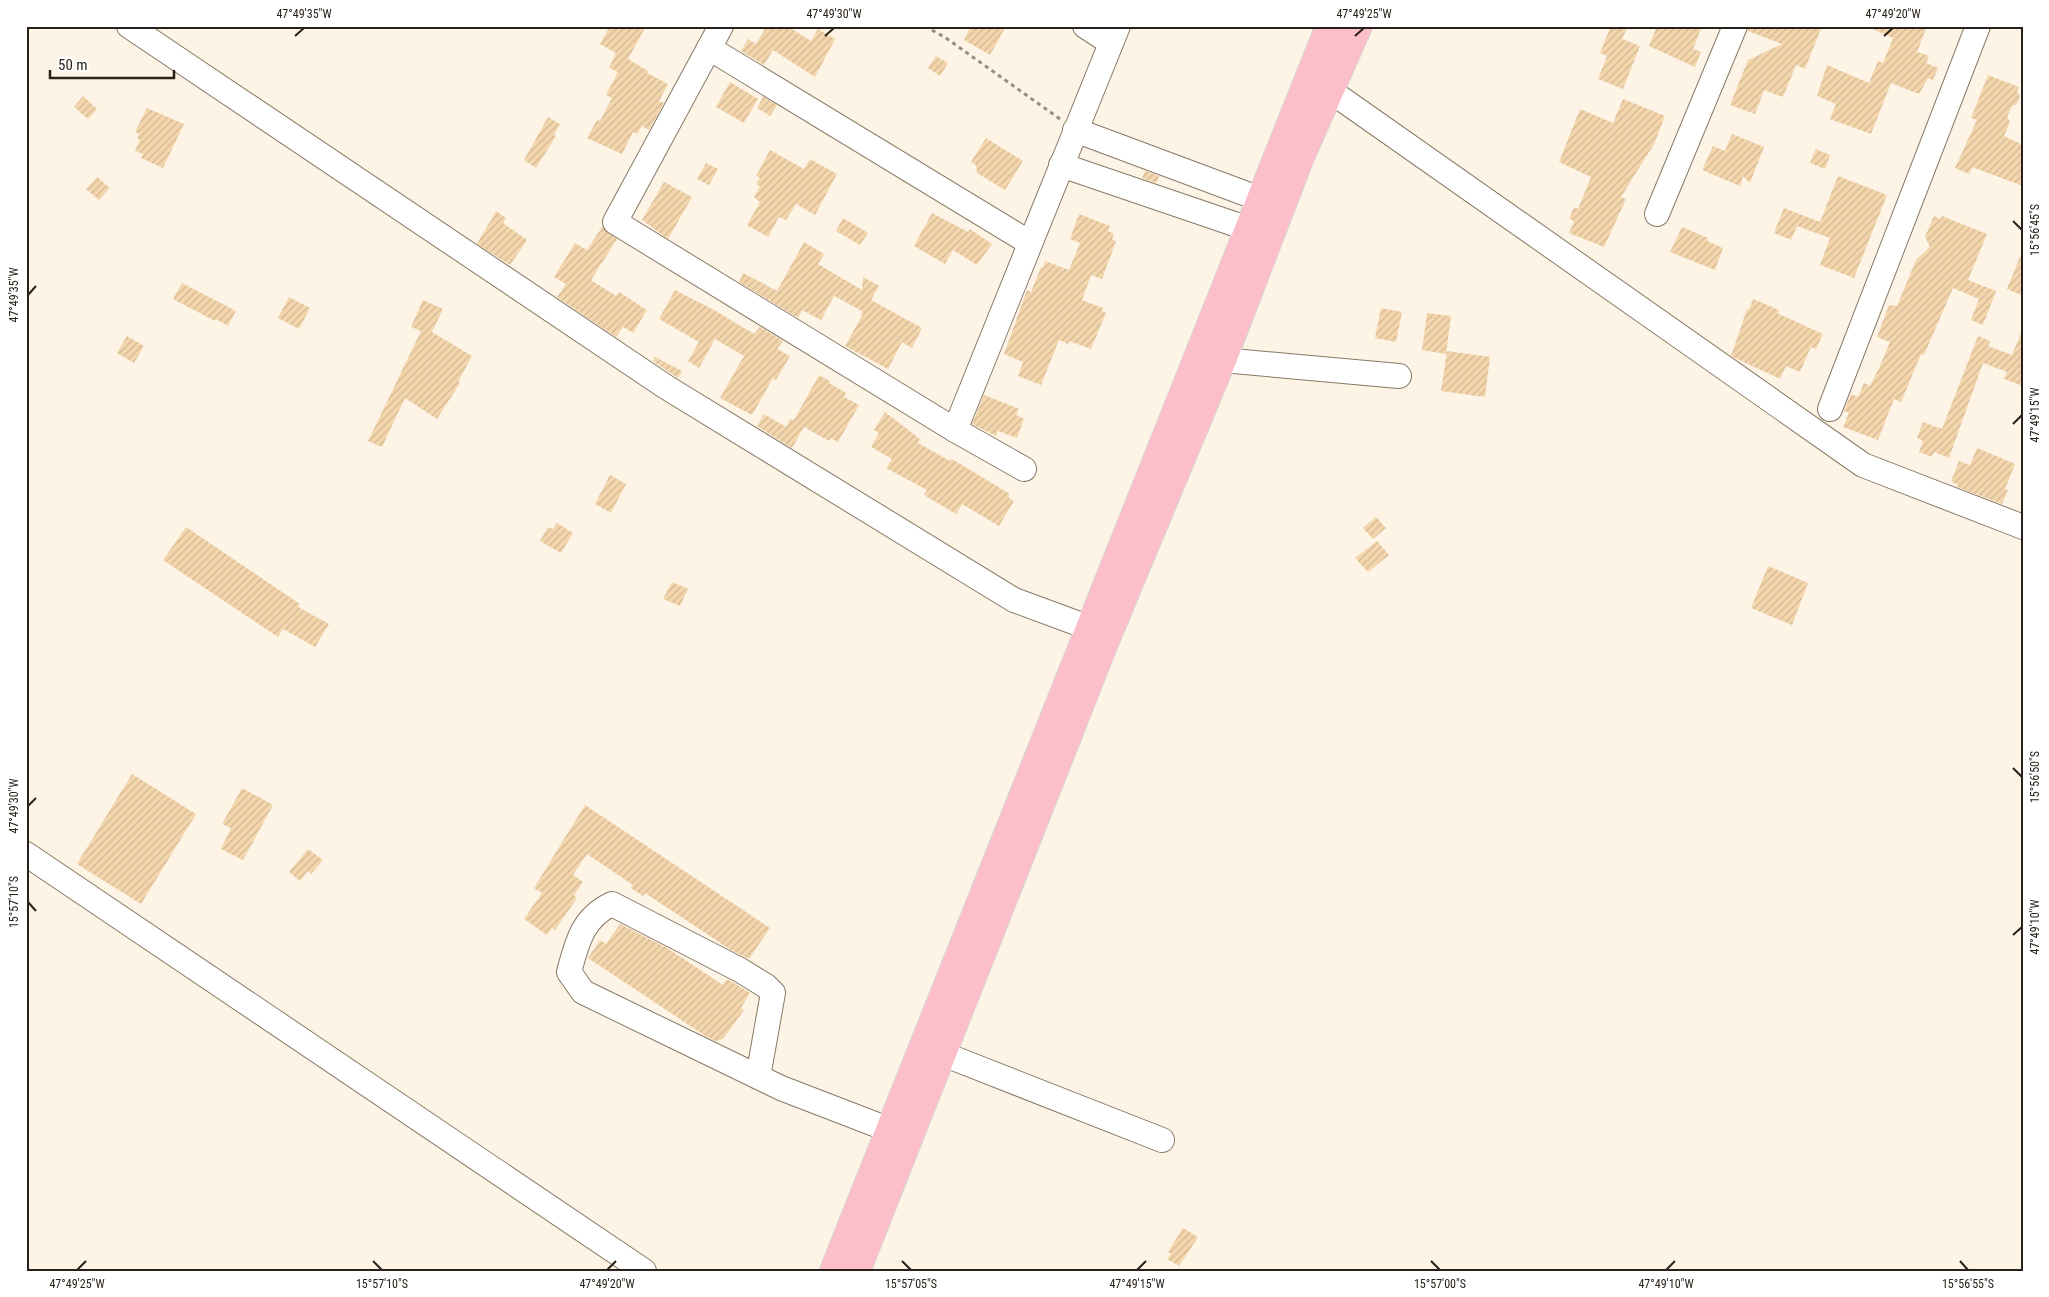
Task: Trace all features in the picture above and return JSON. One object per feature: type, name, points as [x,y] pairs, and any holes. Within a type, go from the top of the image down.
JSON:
[{"type":"main road","points":[[834,1271],[1330,26]]},
{"type":"main road","points":[[856,1271],[1104,643],[1222,360],[1300,157],[1358,26]]},
{"type":"street","points":[[129,26],[666,387],[1014,600],[1090,628]]},
{"type":"street","points":[[721,26],[615,222],[955,430],[1024,469]]},
{"type":"street","points":[[955,430],[1115,34],[1085,26]]},
{"type":"street","points":[[1657,214],[1736,26]]},
{"type":"street","points":[[1830,409],[1978,26]]},
{"type":"street","points":[[709,48],[1030,243]]},
{"type":"street","points":[[1329,90],[1863,465],[2023,527]]},
{"type":"street","points":[[1075,130],[1260,199]]},
{"type":"street","points":[[1156,197],[1166,164]]},
{"type":"street","points":[[1061,165],[1249,229]]},
{"type":"street","points":[[1222,360],[1399,376]]},
{"type":"street","points":[[26,854],[644,1271]]},
{"type":"street","points":[[758,1077],[773,994],[766,986],[740,970],[612,904],[599,910],[580,934],[569,972],[583,992],[780,1088],[890,1130]]},
{"type":"street","points":[[942,1054],[1162,1140]]},
{"type":"path","points":[[924,26],[946,38],[1075,130]]},
{"type":"building","points":[[610,26],[646,26],[628,59],[648,71],[647,73],[668,84],[659,101],[664,103],[649,130],[642,126],[637,134],[633,132],[622,154],[587,138],[597,120],[600,121],[612,98],[606,95],[618,72],[609,68],[616,53],[600,44]]},
{"type":"building","points":[[767,26],[787,26],[811,41],[818,29],[835,39],[815,77],[773,50],[764,65],[741,51],[748,39],[756,44]]},
{"type":"building","points":[[971,26],[1006,26],[990,55],[964,40]]},
{"type":"building","points":[[1611,26],[1628,26],[1622,39],[1640,46],[1623,89],[1598,79],[1607,56],[1600,53]]},
{"type":"building","points":[[1657,26],[1702,26],[1693,49],[1701,52],[1695,67],[1649,46]]},
{"type":"building","points":[[1748,26],[1822,26],[1805,69],[1796,65],[1783,97],[1764,90],[1755,114],[1730,105],[1748,60],[1782,44],[1748,31]]},
{"type":"building","points":[[1866,26],[1927,26],[1917,52],[1929,56],[1926,63],[1938,68],[1933,80],[1928,78],[1919,94],[1891,83],[1871,134],[1830,119],[1836,104],[1817,96],[1827,65],[1869,83],[1878,61],[1883,63],[1893,38]]},
{"type":"building","points":[[936,56],[948,63],[940,76],[928,68]]},
{"type":"building","points":[[1988,75],[2019,87],[2017,91],[2020,96],[2017,104],[2012,106],[2007,117],[2010,122],[2004,136],[2023,145],[2023,186],[1972,167],[1969,174],[1955,168],[1977,120],[1971,118]]},
{"type":"building","points":[[730,82],[758,99],[744,123],[716,107]]},
{"type":"building","points":[[83,96],[97,109],[88,119],[74,107]]},
{"type":"building","points":[[763,97],[777,105],[770,116],[757,108]]},
{"type":"building","points":[[1623,99],[1665,116],[1654,144],[1621,197],[1626,199],[1604,247],[1569,233],[1574,221],[1569,219],[1574,207],[1578,209],[1591,177],[1559,162],[1580,109],[1613,123]]},
{"type":"building","points":[[147,108],[184,124],[163,168],[141,158],[143,154],[135,151],[140,140],[137,138],[139,134],[135,132]]},
{"type":"building","points":[[548,117],[560,124],[554,135],[556,136],[536,168],[524,160]]},
{"type":"building","points":[[1732,134],[1764,147],[1750,183],[1743,176],[1740,186],[1702,170],[1713,146],[1725,151]]},
{"type":"building","points":[[986,138],[1023,161],[1005,190],[977,173],[976,165],[971,162]]},
{"type":"building","points":[[1816,149],[1830,155],[1825,169],[1810,163]]},
{"type":"building","points":[[770,150],[804,169],[810,159],[837,174],[815,215],[796,204],[786,220],[779,217],[768,237],[747,225],[760,202],[754,197],[760,186],[756,184],[760,178],[756,176]]},
{"type":"building","points":[[706,163],[718,169],[709,185],[697,179]]},
{"type":"building","points":[[1145,171],[1159,176],[1157,183],[1142,178]]},
{"type":"building","points":[[1838,176],[1887,195],[1854,278],[1820,265],[1830,238],[1797,226],[1791,240],[1774,233],[1784,208],[1820,222]]},
{"type":"building","points":[[97,177],[110,188],[99,200],[86,189]]},
{"type":"building","points":[[664,182],[692,197],[668,239],[642,220]]},
{"type":"building","points":[[496,211],[506,218],[503,223],[527,240],[510,265],[477,244]]},
{"type":"building","points":[[932,213],[968,232],[970,229],[992,244],[977,265],[953,250],[945,264],[914,246]]},
{"type":"building","points":[[1079,214],[1110,226],[1108,231],[1114,234],[1112,239],[1116,241],[1102,279],[1091,275],[1082,300],[1103,308],[1102,311],[1106,313],[1091,349],[1069,341],[1068,344],[1059,340],[1041,385],[1018,376],[1023,362],[1004,354],[1027,290],[1031,292],[1045,261],[1069,270],[1080,243],[1070,239]]},
{"type":"building","points":[[1934,216],[1941,219],[1942,216],[1987,234],[1968,280],[1996,291],[1983,325],[1971,320],[1979,299],[1953,288],[1924,355],[1921,354],[1901,402],[1894,399],[1878,440],[1843,427],[1849,413],[1844,411],[1851,394],[1858,397],[1864,383],[1870,386],[1879,368],[1890,342],[1877,337],[1889,305],[1897,306],[1916,260],[1930,247],[1925,237]]},
{"type":"building","points":[[843,218],[868,233],[860,245],[836,231]]},
{"type":"building","points":[[602,227],[617,239],[591,280],[616,296],[619,292],[647,310],[633,333],[623,327],[616,337],[557,297],[566,284],[554,277],[575,243],[587,250]]},
{"type":"building","points":[[1682,227],[1708,238],[1707,241],[1723,248],[1715,270],[1670,252]]},
{"type":"building","points":[[804,242],[824,254],[818,264],[862,290],[863,277],[879,286],[871,300],[922,328],[912,348],[902,342],[888,369],[845,346],[864,312],[861,316],[862,311],[834,296],[821,320],[802,310],[798,318],[739,282],[743,273],[777,291]]},
{"type":"building","points":[[2023,252],[2023,296],[2007,289]]},
{"type":"building","points":[[182,283],[236,311],[228,326],[173,299]]},
{"type":"building","points":[[675,290],[714,310],[754,334],[760,327],[783,341],[777,349],[790,356],[776,380],[773,378],[752,415],[720,398],[744,356],[715,339],[699,368],[688,361],[699,342],[659,319]]},
{"type":"building","points":[[289,297],[310,308],[299,329],[278,318]]},
{"type":"building","points":[[1753,299],[1779,310],[1777,313],[1823,334],[1816,349],[1811,347],[1800,372],[1786,366],[1780,379],[1731,356],[1747,309],[1749,310]]},
{"type":"building","points":[[423,300],[443,309],[432,332],[472,356],[458,382],[460,383],[437,419],[405,398],[382,447],[368,441],[421,331],[411,327]]},
{"type":"building","points":[[1381,308],[1402,312],[1396,342],[1375,338]]},
{"type":"building","points":[[1427,313],[1451,316],[1446,354],[1422,350]]},
{"type":"building","points":[[2022,331],[2023,386],[2004,379],[2007,372],[1983,363],[1949,458],[1934,452],[1932,457],[1919,452],[1923,441],[1917,438],[1923,422],[1942,429],[1978,336],[1990,341],[1988,346],[2012,355]]},
{"type":"building","points":[[127,336],[144,346],[134,363],[117,353]]},
{"type":"building","points":[[1447,351],[1490,357],[1485,397],[1441,391]]},
{"type":"building","points":[[655,357],[682,371],[678,378],[653,361]]},
{"type":"building","points":[[819,375],[846,393],[844,397],[859,405],[838,442],[831,438],[829,441],[804,427],[792,448],[757,426],[764,414],[786,427],[790,419],[794,420]]},
{"type":"building","points":[[984,395],[1019,409],[1016,415],[1024,419],[1017,438],[998,431],[996,436],[972,424]]},
{"type":"building","points":[[885,412],[920,439],[918,443],[950,461],[952,459],[1010,494],[1008,497],[1014,501],[999,526],[962,504],[956,514],[924,495],[927,490],[886,468],[892,459],[871,447],[879,433],[874,430]]},
{"type":"building","points":[[1977,448],[2015,464],[2005,489],[2008,490],[2002,504],[1957,487],[1958,485],[1951,481],[1959,461],[1970,465]]},
{"type":"building","points":[[610,475],[626,484],[611,513],[595,504]]},
{"type":"building","points":[[1376,517],[1386,528],[1373,539],[1363,528]]},
{"type":"building","points":[[557,523],[573,533],[561,553],[540,541],[548,527],[553,529]]},
{"type":"building","points":[[186,527],[300,604],[298,607],[329,624],[315,647],[283,629],[278,637],[163,560]]},
{"type":"building","points":[[1377,541],[1389,555],[1368,572],[1355,558]]},
{"type":"building","points":[[1768,566],[1808,583],[1792,625],[1751,608]]},
{"type":"building","points":[[672,582],[688,589],[680,606],[663,599]]},
{"type":"building","points":[[132,774],[196,814],[141,904],[77,864]]},
{"type":"building","points":[[242,788],[273,805],[243,860],[221,849],[231,828],[222,824]]},
{"type":"building","points":[[585,805],[770,928],[749,959],[731,950],[645,893],[643,896],[631,888],[633,885],[587,854],[573,875],[583,882],[574,895],[577,898],[555,930],[552,928],[547,935],[524,919],[542,893],[534,888]]},
{"type":"building","points":[[308,849],[323,860],[311,874],[308,871],[300,881],[289,872]]},
{"type":"building","points":[[620,924],[667,948],[723,985],[727,979],[750,993],[741,1008],[744,1010],[723,1039],[716,1041],[707,1037],[588,958],[600,940],[606,944]]},
{"type":"building","points":[[1183,1228],[1198,1237],[1179,1266],[1167,1259],[1171,1254],[1168,1252]]}]
